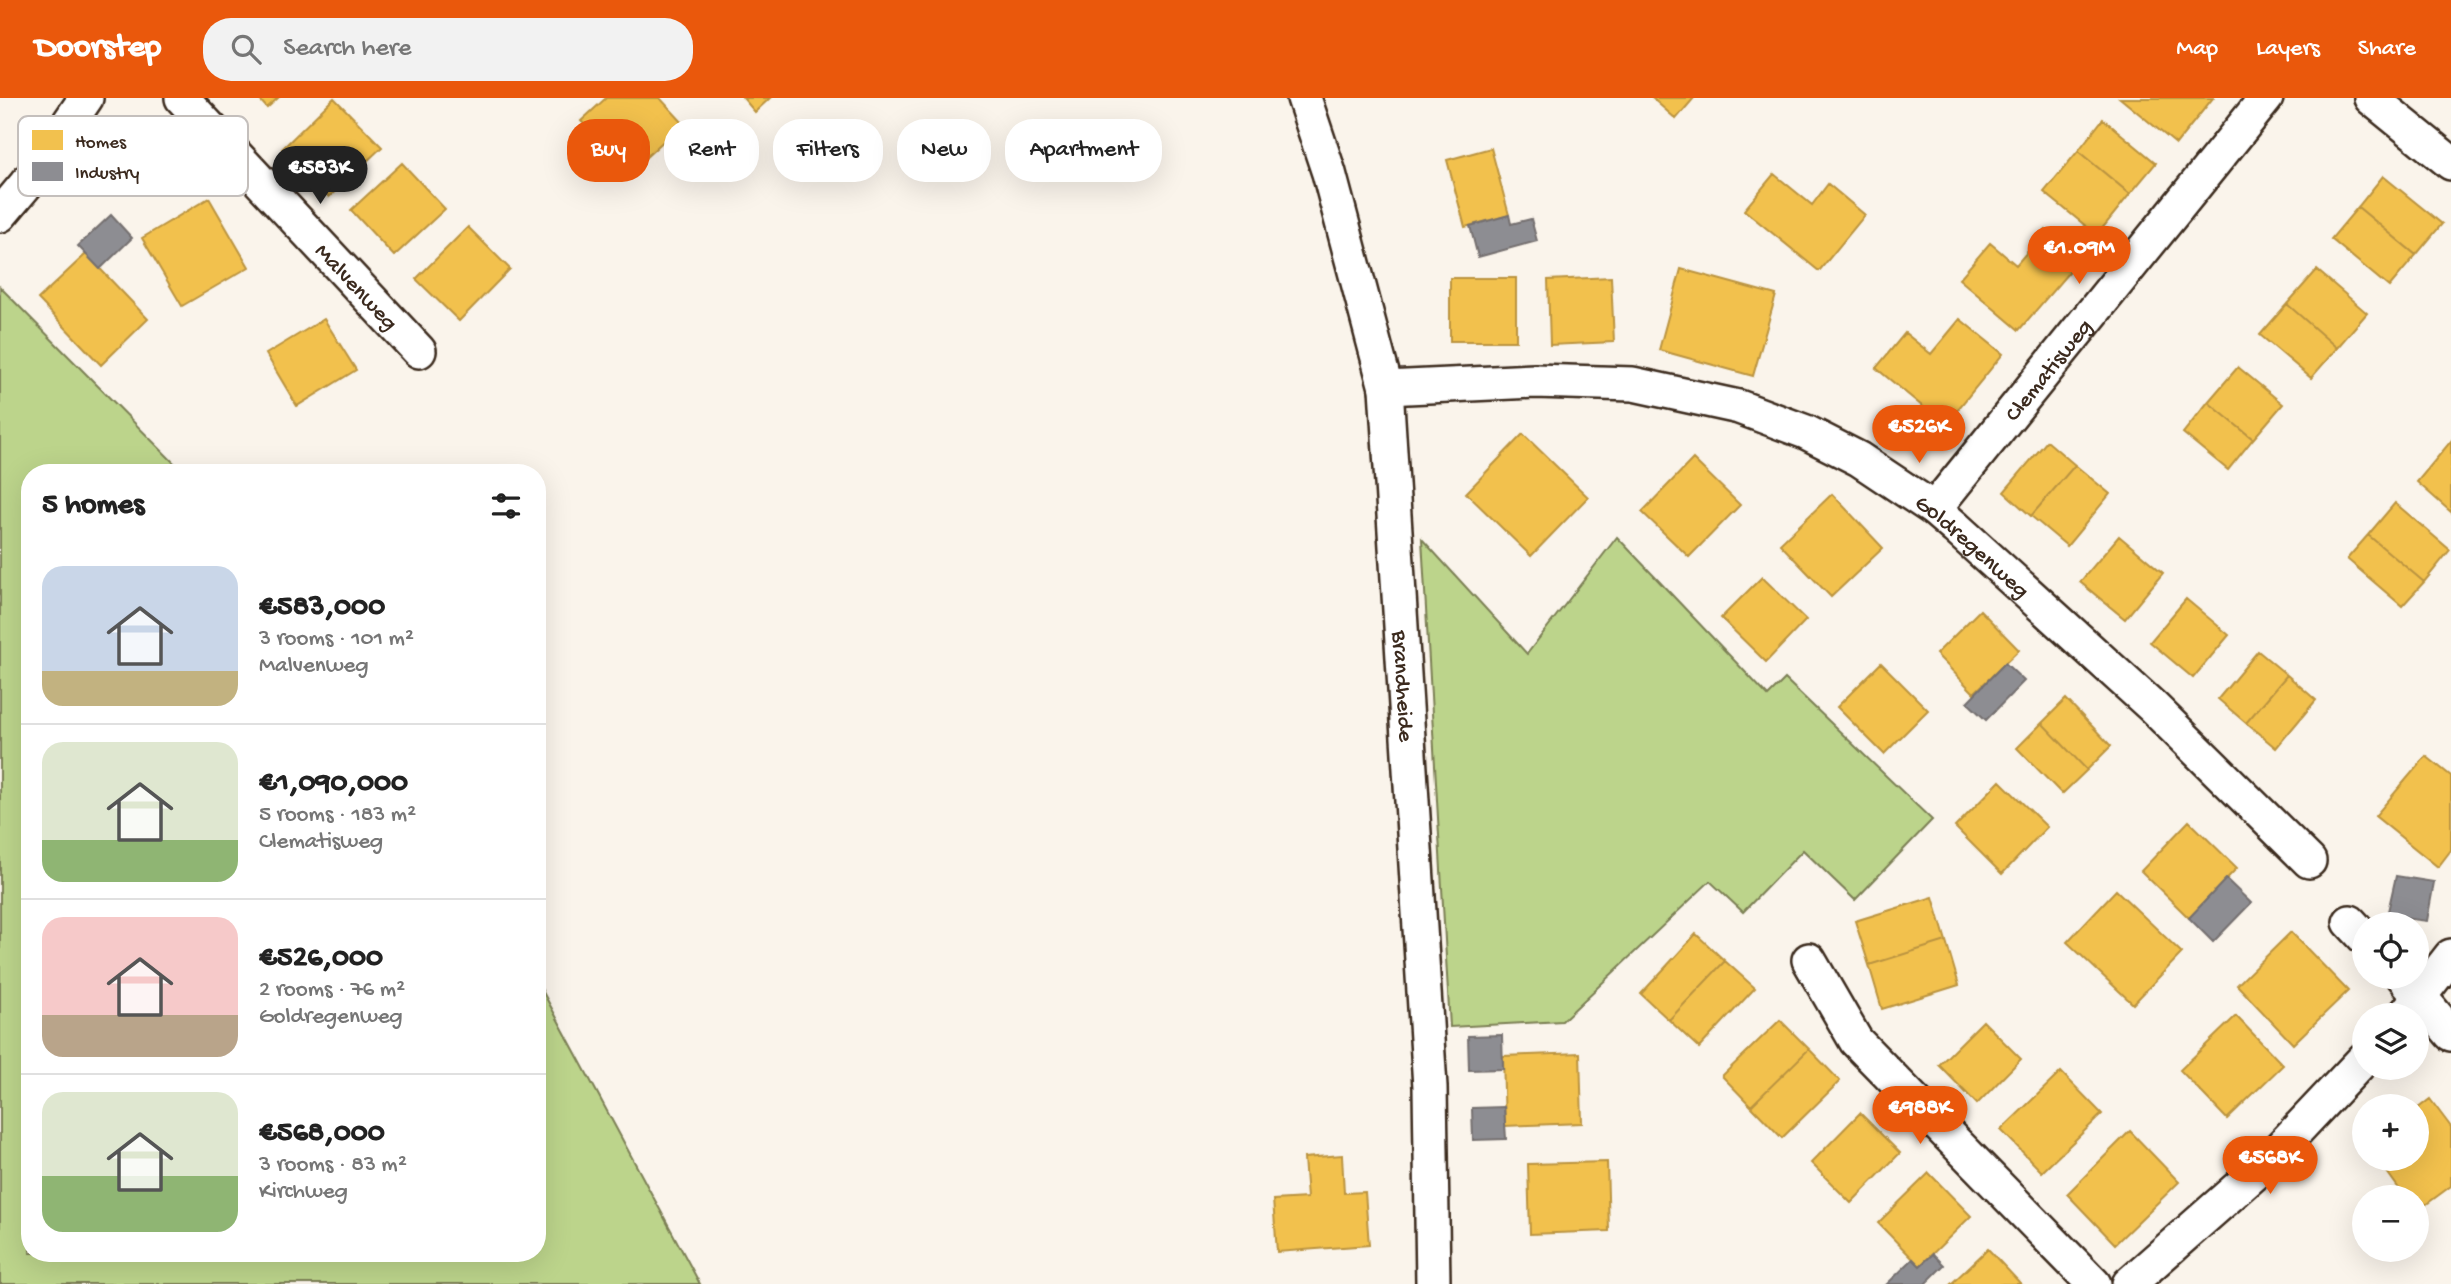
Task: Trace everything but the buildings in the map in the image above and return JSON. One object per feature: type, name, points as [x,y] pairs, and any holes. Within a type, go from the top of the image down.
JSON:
[{"type":"street","points":[[74,116],[86,98]]},
{"type":"street","name":"Malvenweg","points":[[182,98],[199,116]]},
{"type":"street","name":"Brandheide","points":[[1304,98],[1329,173],[1386,388],[1430,1087],[1433,1284]]},
{"type":"street","name":"Clematisweg","points":[[1934,509],[2266,98]]},
{"type":"street","points":[[2371,98],[2451,163]]},
{"type":"street","name":"Malvenweg","points":[[248,168],[419,351]]},
{"type":"street","points":[[0,215],[18,194]]},
{"type":"street","name":"Goldregenweg","points":[[1386,388],[1535,381],[1633,384],[1739,407],[1806,432],[1849,454],[1901,485],[1934,509],[2153,707],[2309,861]]},
{"type":"street","points":[[2451,956],[2410,996],[2451,1034]]},
{"type":"street","points":[[1809,960],[1856,1041],[2094,1284]]},
{"type":"street","points":[[2129,1284],[2263,1166],[2352,1072]]},
{"type":"green space","points":[[0,287],[175,464],[21,464],[21,1262],[546,1262],[546,998],[700,1284],[0,1284]]},
{"type":"green space","points":[[1617,537],[1768,696],[1785,679],[1932,820],[1855,900],[1803,850],[1743,912],[1710,881],[1562,1021],[1450,1027],[1422,539],[1527,654]]}]
